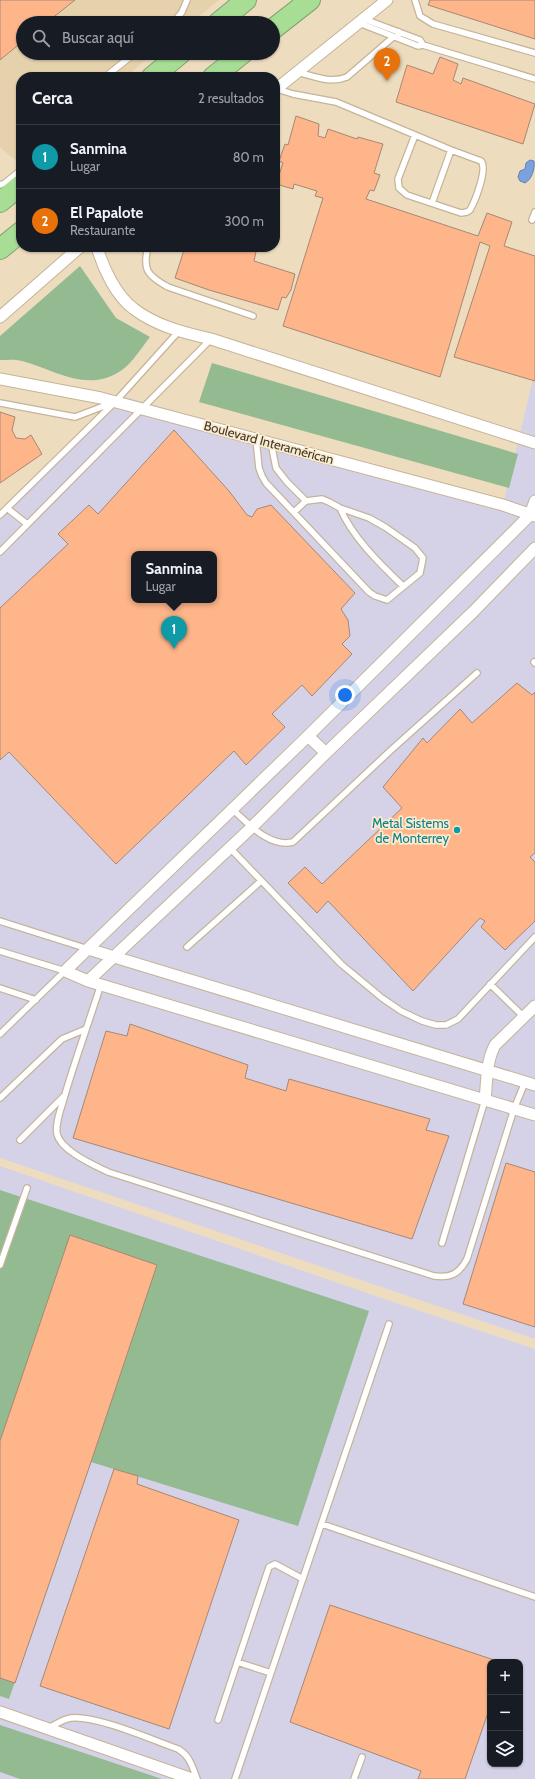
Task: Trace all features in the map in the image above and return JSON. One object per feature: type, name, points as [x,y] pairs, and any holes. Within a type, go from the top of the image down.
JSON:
[{"type":"highway","points":[[227,16],[246,0]]},
{"type":"highway","points":[[280,24],[310,0]]},
{"type":"highway","points":[[154,72],[172,60]]},
{"type":"highway","points":[[219,72],[234,60]]},
{"type":"highway","points":[[0,202],[16,189]]},
{"type":"highway","points":[[0,249],[16,236]]},
{"type":"street","points":[[280,86],[387,0]]},
{"type":"street","points":[[0,317],[74,252]]},
{"type":"street","points":[[98,252],[102,264],[118,291],[134,309],[180,332],[211,339],[535,443]]},
{"type":"street","name":"Boulevard Interamérican","points":[[0,379],[75,392],[144,409],[503,505],[532,515]]},
{"type":"street","points":[[535,502],[532,515],[308,736],[65,971],[88,981],[535,1115]]},
{"type":"street","points":[[88,981],[252,827],[326,753],[474,611],[535,548]]},
{"type":"street","points":[[308,736],[326,753]]},
{"type":"street","points":[[88,949],[488,1069],[530,1083]]},
{"type":"street","points":[[485,1100],[488,1060],[495,1045],[535,1006]]},
{"type":"street","points":[[0,1712],[192,1779]]},
{"type":"lane","points":[[179,16],[187,0]]},
{"type":"lane","points":[[415,0],[420,16],[433,24],[535,53]]},
{"type":"lane","points":[[361,21],[397,34],[418,46],[423,45],[535,79]]},
{"type":"lane","points":[[297,72],[331,81],[340,80],[347,77],[397,34]]},
{"type":"lane","points":[[111,72],[126,60]]},
{"type":"lane","points":[[280,90],[336,102],[481,161],[483,163],[482,177],[470,210],[464,213],[407,195],[399,188],[398,179],[415,135]]},
{"type":"lane","points":[[432,203],[451,150]]},
{"type":"lane","points":[[0,185],[16,174]]},
{"type":"lane","points":[[532,220],[535,212]]},
{"type":"lane","points":[[146,252],[145,257],[146,267],[150,275],[158,281],[168,287],[253,316]]},
{"type":"lane","points":[[0,514],[115,402],[180,332]]},
{"type":"lane","points":[[0,552],[144,409],[211,339]]},
{"type":"lane","points":[[0,403],[75,417],[115,402]]},
{"type":"lane","points":[[256,439],[259,468],[262,476],[294,512],[375,596],[387,600],[420,573],[424,558],[421,554],[400,537],[369,518],[340,508],[322,499],[306,501],[294,512]]},
{"type":"lane","points":[[271,443],[276,468],[287,482],[306,501]]},
{"type":"lane","points":[[6,508],[27,524]]},
{"type":"lane","points":[[340,508],[347,524],[388,572],[403,586]]},
{"type":"lane","points":[[232,809],[252,827],[274,841],[285,844],[293,842],[390,751],[477,673]]},
{"type":"lane","points":[[230,848],[341,964],[382,998],[401,1011],[436,1026],[446,1025],[458,1019],[535,937]]},
{"type":"lane","points":[[187,947],[261,881]]},
{"type":"lane","points":[[0,921],[88,949]]},
{"type":"lane","points":[[0,952],[65,971],[0,1034]]},
{"type":"lane","points":[[101,984],[59,1118],[58,1134],[62,1143],[86,1161],[108,1172],[434,1276],[445,1277],[455,1275],[462,1268],[467,1259],[514,1108],[530,1083]]},
{"type":"lane","points":[[490,984],[524,1017]]},
{"type":"lane","points":[[0,988],[36,1000]]},
{"type":"lane","points":[[0,1098],[62,1039],[86,1029]]},
{"type":"lane","points":[[20,1140],[65,1095]]},
{"type":"lane","points":[[442,1243],[485,1100]]},
{"type":"lane","points":[[0,1265],[27,1188]]},
{"type":"lane","points":[[235,1779],[389,1324]]},
{"type":"lane","points":[[322,1524],[535,1597]]},
{"type":"lane","points":[[218,1720],[269,1567],[274,1564],[303,1580]]},
{"type":"lane","points":[[237,1662],[271,1673]]},
{"type":"lane","points":[[47,1728],[69,1718],[87,1719],[101,1722],[178,1749],[190,1759],[197,1779]]},
{"type":"lane","points":[[354,1779],[362,1757]]},
{"type":"shaded area","points":[[0,0],[219,0],[200,16],[16,16],[16,60],[146,60],[131,72],[16,72],[16,160],[0,147]]},
{"type":"shaded area","points":[[535,370],[535,1339],[0,1158],[0,510],[119,395],[503,505]]},
{"type":"shaded area","points":[[0,1166],[393,1302],[535,1349],[535,1779],[0,1779]]},
{"type":"green space","points":[[80,266],[116,318],[150,337],[134,359],[122,370],[109,377],[97,380],[72,378],[19,360],[0,360],[0,336]]},
{"type":"green space","points":[[212,363],[518,454],[509,488],[199,402]]},
{"type":"green space","points":[[0,1190],[369,1311],[298,1526],[91,1462],[9,1699],[0,1696]]},
{"type":"green space","points":[[0,1725],[162,1779],[20,1779],[0,1772]]},
{"type":"water","points":[[530,160],[534,161],[534,167],[530,179],[525,183],[520,181],[518,177],[520,171],[525,169],[526,163]]},
{"type":"building","points":[[0,0],[75,0],[55,16],[16,16],[16,47],[0,60]]},
{"type":"building","points":[[430,0],[535,0],[535,39],[428,5]]},
{"type":"building","points":[[440,57],[458,64],[453,80],[461,84],[463,78],[535,104],[523,144],[396,102],[407,65],[433,74]]},
{"type":"building","points":[[296,116],[319,124],[318,136],[325,138],[328,129],[357,139],[358,137],[383,144],[374,173],[380,175],[374,191],[370,190],[366,199],[478,236],[487,213],[512,222],[504,246],[535,256],[535,381],[454,357],[490,246],[480,242],[440,377],[283,326],[323,198],[315,196],[317,191],[294,184],[293,189],[280,185],[280,172],[283,163],[280,162],[280,158],[285,144],[288,145]]},
{"type":"building","points":[[183,252],[256,252],[254,261],[295,274],[291,290],[286,298],[282,297],[278,310],[209,290],[175,278]]},
{"type":"building","points":[[0,412],[15,417],[12,430],[16,438],[25,439],[31,435],[42,454],[0,483]]},
{"type":"building","points":[[174,430],[229,491],[247,515],[252,517],[257,509],[271,505],[355,593],[341,609],[348,620],[350,636],[342,644],[352,654],[312,696],[302,685],[272,714],[285,727],[246,765],[234,751],[116,864],[9,752],[0,760],[0,608],[68,544],[58,534],[89,505],[98,514]]},
{"type":"building","name":"Metal Sistems de Monterrey","points":[[517,683],[532,695],[535,692],[535,853],[530,857],[535,862],[535,921],[505,950],[481,927],[485,921],[480,918],[413,991],[328,901],[317,913],[288,883],[305,867],[322,884],[402,808],[383,787],[423,738],[427,743],[460,709],[472,723]]},
{"type":"building","points":[[130,1024],[248,1065],[245,1078],[286,1091],[289,1079],[430,1119],[426,1130],[449,1136],[412,1239],[73,1138],[106,1031],[127,1036]]},
{"type":"building","points":[[506,1163],[535,1172],[535,1327],[463,1304]]},
{"type":"building","points":[[70,1235],[157,1265],[15,1683],[0,1678],[0,1441]]},
{"type":"building","points":[[114,1469],[138,1476],[137,1484],[239,1520],[169,1729],[40,1686]]},
{"type":"building","points":[[330,1605],[491,1659],[487,1659],[487,1716],[465,1779],[418,1779],[421,1771],[290,1722]]},
{"type":"place","name":"El Papalote","points":[[387,81]]},
{"type":"place","name":"Sanmina","points":[[174,649]]},
{"type":"place","name":"Metal Sistems de Monterrey","points":[[457,830]]}]
